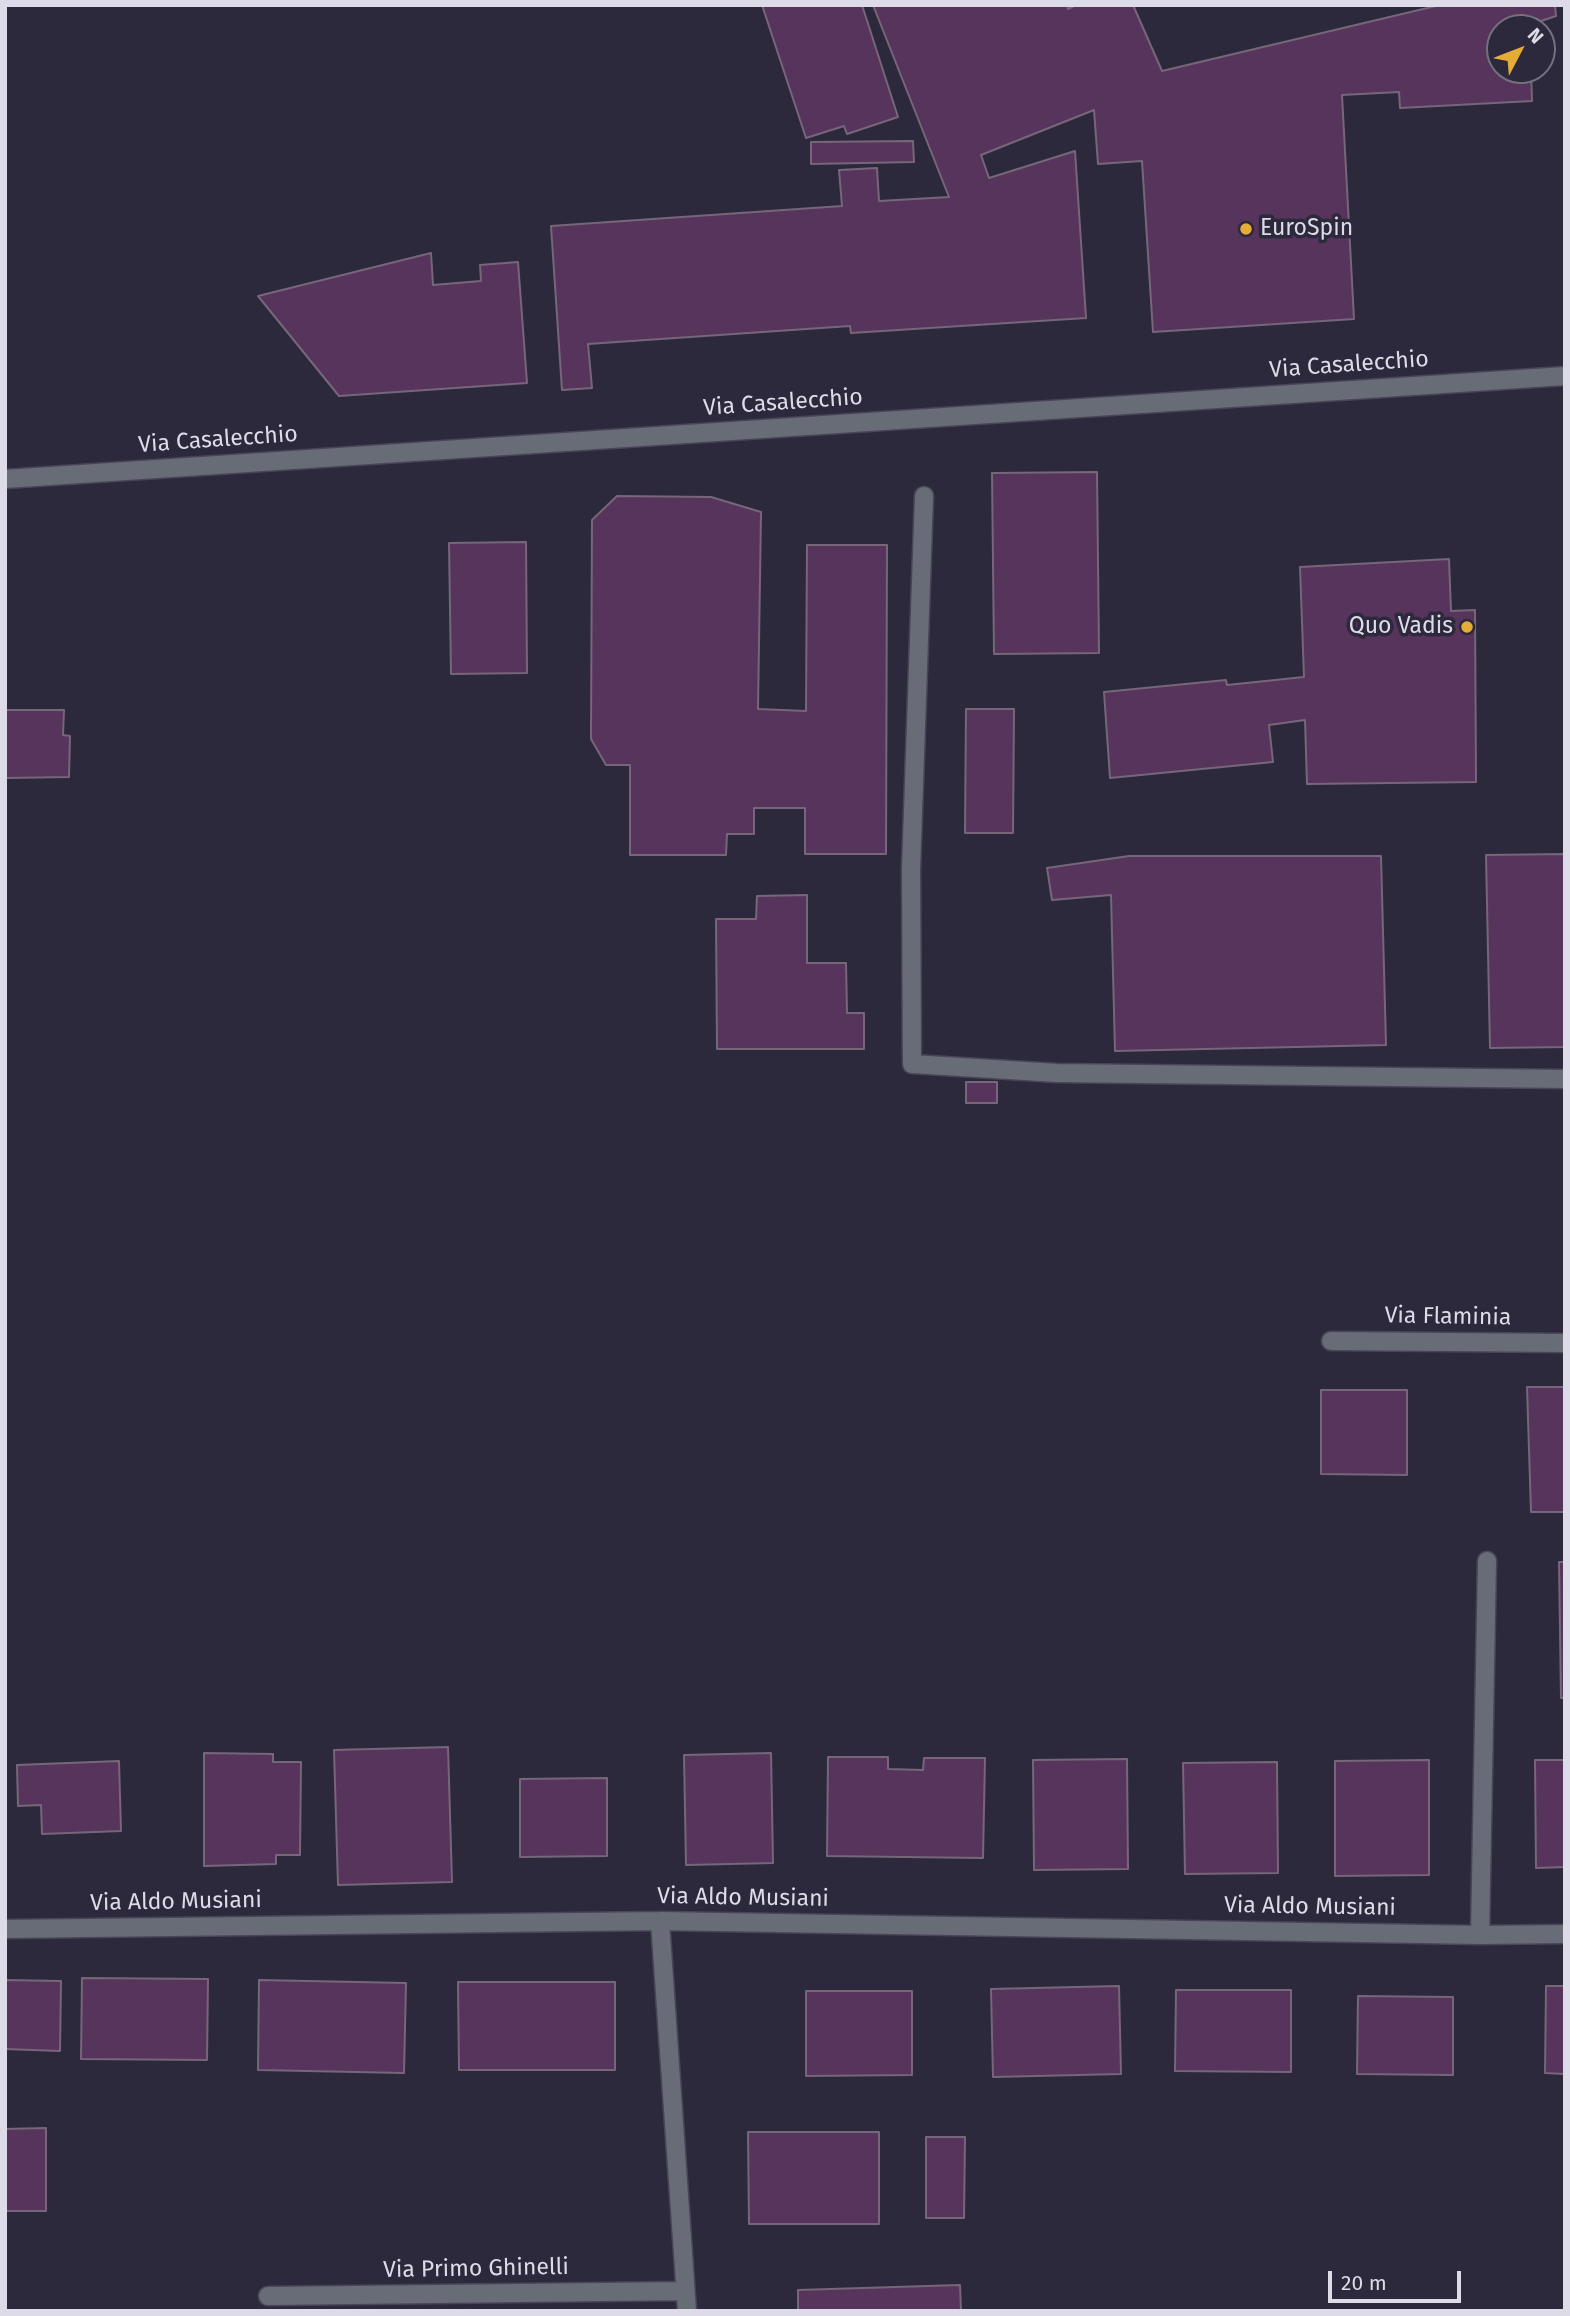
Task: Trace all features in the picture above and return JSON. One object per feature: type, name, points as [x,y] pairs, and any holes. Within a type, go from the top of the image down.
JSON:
[{"type":"street","name":"Via Casalecchio","points":[[5,479],[1565,376]]},
{"type":"street","points":[[924,496],[911,869],[912,1063],[1057,1073],[1565,1079]]},
{"type":"street","name":"Via Flaminia","points":[[1331,1341],[1565,1343]]},
{"type":"street","points":[[1480,1935],[1487,1561]]},
{"type":"street","points":[[660,1921],[687,2311]]},
{"type":"street","name":"Via Aldo Musiani","points":[[5,1929],[660,1921],[1480,1935],[1565,1934]]},
{"type":"street","name":"Via Primo Ghinelli","points":[[268,2296],[685,2291]]},
{"type":"building","points":[[762,5],[862,5],[898,117],[847,134],[844,126],[806,138]]},
{"type":"building","points":[[873,5],[1067,5],[1068,9],[1076,5],[1133,5],[1162,71],[1440,5],[1555,5],[1556,14],[1486,14],[1486,84],[1531,84],[1532,101],[1400,108],[1399,92],[1342,95],[1354,319],[1153,332],[1142,161],[1098,164],[1094,110],[981,155],[989,178],[1075,151],[1086,318],[851,333],[850,326],[588,344],[592,388],[562,390],[551,226],[842,206],[839,170],[877,168],[879,201],[949,197]]},
{"type":"building","points":[[913,141],[914,162],[811,164],[811,142]]},
{"type":"building","points":[[431,253],[433,285],[481,281],[480,265],[518,262],[527,383],[339,396],[258,296]]},
{"type":"building","points":[[1097,472],[1099,653],[994,654],[992,473]]},
{"type":"building","points":[[617,496],[711,497],[761,512],[758,709],[806,711],[807,545],[887,545],[886,854],[805,854],[805,808],[754,808],[754,834],[727,834],[726,855],[630,855],[630,765],[606,765],[591,739],[592,520]]},
{"type":"building","points":[[526,542],[527,673],[451,674],[449,543]]},
{"type":"building","points":[[1449,559],[1451,611],[1475,610],[1476,782],[1307,784],[1305,720],[1269,725],[1273,762],[1110,778],[1104,692],[1226,680],[1227,685],[1304,677],[1300,567]]},
{"type":"building","points":[[966,709],[1014,709],[1013,833],[965,833]]},
{"type":"building","points":[[5,710],[64,710],[63,735],[70,736],[69,777],[5,778]]},
{"type":"building","points":[[1565,854],[1565,1047],[1490,1048],[1486,855]]},
{"type":"building","points":[[1129,856],[1381,856],[1386,1045],[1115,1051],[1111,895],[1052,900],[1047,868]]},
{"type":"building","points":[[807,895],[807,963],[846,963],[847,1013],[864,1013],[864,1049],[717,1049],[716,919],[756,919],[757,896]]},
{"type":"building","points":[[966,1082],[997,1082],[997,1103],[966,1103]]},
{"type":"building","points":[[1527,1387],[1565,1387],[1565,1512],[1531,1512]]},
{"type":"building","points":[[1321,1390],[1407,1390],[1407,1475],[1321,1474]]},
{"type":"building","points":[[1559,1562],[1565,1562],[1565,1698],[1561,1698]]},
{"type":"building","points":[[448,1747],[452,1882],[338,1885],[334,1750]]},
{"type":"building","points":[[204,1753],[273,1754],[273,1762],[301,1762],[300,1855],[276,1855],[276,1864],[204,1866]]},
{"type":"building","points":[[771,1753],[773,1863],[686,1865],[684,1755]]},
{"type":"building","points":[[828,1757],[888,1757],[888,1769],[923,1770],[924,1758],[985,1758],[983,1858],[827,1856]]},
{"type":"building","points":[[1127,1759],[1128,1869],[1034,1870],[1033,1760]]},
{"type":"building","points":[[1429,1760],[1429,1875],[1335,1876],[1335,1761]]},
{"type":"building","points":[[1535,1760],[1565,1760],[1565,1867],[1536,1868]]},
{"type":"building","points":[[119,1761],[121,1831],[42,1834],[41,1805],[18,1806],[17,1765]]},
{"type":"building","points":[[1277,1762],[1278,1873],[1185,1874],[1183,1763]]},
{"type":"building","points":[[607,1778],[607,1856],[520,1857],[520,1779]]},
{"type":"building","points":[[82,1978],[208,1979],[207,2060],[81,2059]]},
{"type":"building","points":[[5,1980],[61,1981],[60,2051],[5,2049]]},
{"type":"building","points":[[259,1980],[406,1983],[404,2073],[258,2070]]},
{"type":"building","points":[[458,1982],[615,1982],[615,2070],[459,2070]]},
{"type":"building","points":[[1119,1986],[1121,2074],[993,2077],[991,1989]]},
{"type":"building","points":[[1546,1986],[1565,1986],[1565,2074],[1545,2073]]},
{"type":"building","points":[[1176,1990],[1291,1990],[1291,2072],[1175,2071]]},
{"type":"building","points":[[806,1991],[912,1991],[912,2075],[806,2076]]},
{"type":"building","points":[[1358,1996],[1453,1997],[1453,2075],[1357,2074]]},
{"type":"building","points":[[46,2128],[46,2211],[5,2211],[5,2129]]},
{"type":"building","points":[[748,2132],[879,2132],[879,2224],[749,2224]]},
{"type":"building","points":[[926,2137],[965,2137],[964,2218],[926,2218]]},
{"type":"building","points":[[960,2285],[961,2311],[798,2311],[798,2290]]},
{"type":"place","name":"EuroSpin","points":[[1246,229]]},
{"type":"place","name":"Quo Vadis","points":[[1467,627]]}]
